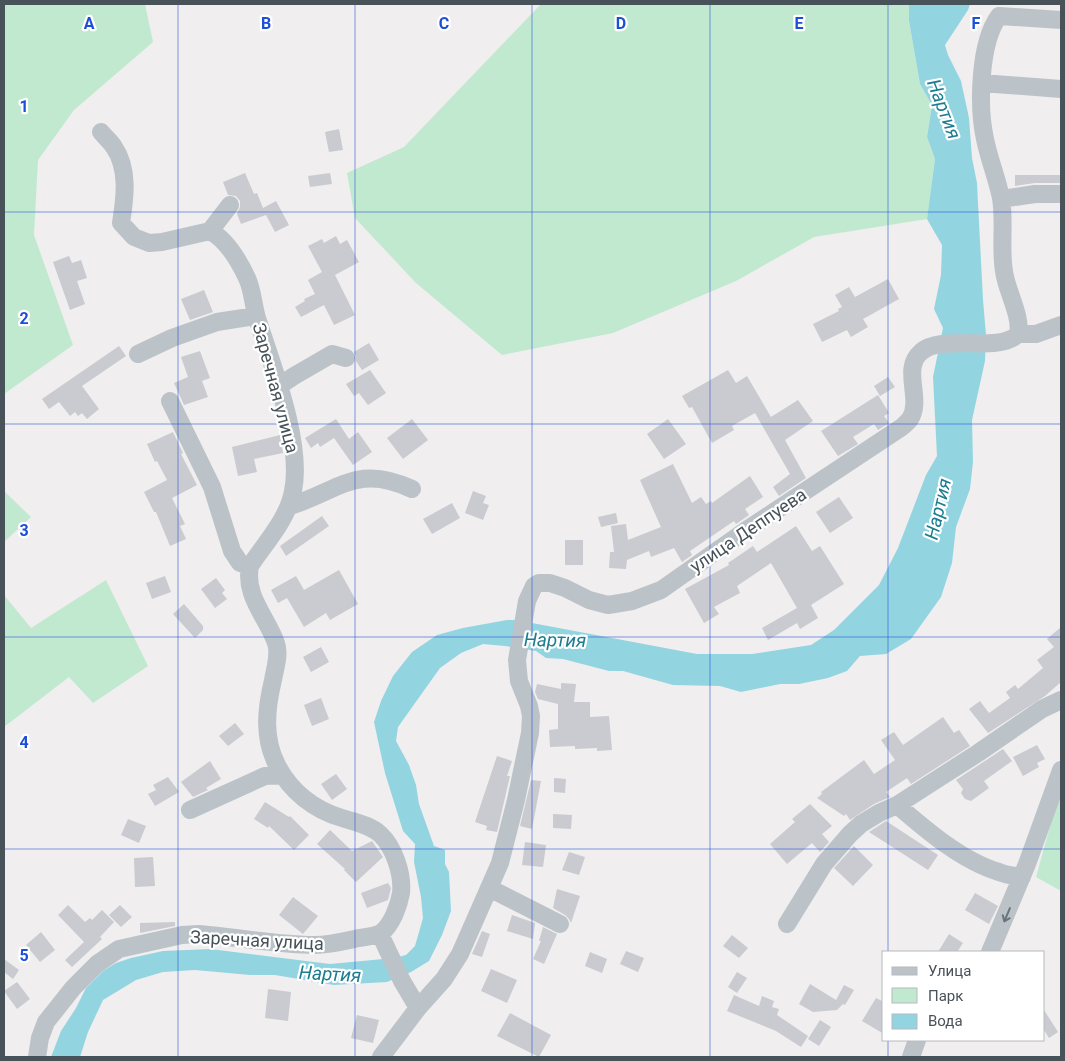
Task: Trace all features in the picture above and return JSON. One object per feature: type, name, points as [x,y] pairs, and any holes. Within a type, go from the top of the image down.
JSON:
[{"type":"street","points":[[1013,337],[1018,320],[1009,294],[1004,270],[1001,199],[984,137],[982,83],[990,32],[999,16],[1061,20]]},
{"type":"street","points":[[982,83],[1061,89]]},
{"type":"street","points":[[101,132],[115,147],[124,170],[125,196],[121,223],[134,238],[149,243],[210,231],[230,205]]},
{"type":"street","points":[[1001,199],[1035,194],[1061,194]]},
{"type":"street","name":"Заречная улица","points":[[210,231],[224,242],[247,279],[256,316],[279,386],[296,459],[296,472],[290,506],[250,566]]},
{"type":"street","points":[[138,354],[172,338],[217,322],[256,316]]},
{"type":"street","name":"улица Деппуева","points":[[381,1057],[418,1008],[444,979],[460,954],[500,863],[530,733],[529,706],[519,681],[517,660],[527,601],[534,586],[539,583],[550,583],[589,600],[608,604],[632,601],[661,590],[745,531],[902,427],[910,419],[913,411],[915,392],[912,371],[914,361],[919,353],[928,347],[996,342],[1013,337],[1036,334],[1061,325]]},
{"type":"street","points":[[279,386],[332,354],[346,358]]},
{"type":"street","points":[[170,401],[212,487],[232,551],[240,563],[250,566],[249,586],[277,648],[278,659],[270,694],[267,731],[270,748],[283,775],[304,799],[321,811],[373,828],[388,843],[397,862],[402,886],[400,900],[392,918],[380,934],[402,981],[418,1008]]},
{"type":"street","points":[[290,506],[312,498],[338,484],[364,479],[390,479],[412,488]]},
{"type":"street","points":[[787,924],[824,864],[850,834],[873,816],[897,805],[1042,709],[1061,700]]},
{"type":"street","points":[[990,951],[1022,877],[1061,770]]},
{"type":"street","points":[[190,810],[266,776],[283,775]]},
{"type":"street","points":[[897,805],[941,840],[976,862],[999,872],[1022,877]]},
{"type":"street","points":[[489,888],[560,924]]},
{"type":"street","name":"Заречная улица","points":[[37,1057],[40,1038],[46,1022],[55,1008],[97,964],[119,949],[182,935],[198,934],[316,945],[338,943],[380,934]]},
{"type":"street","points":[[911,1057],[917,1041]]},
{"type":"green space","points":[[4,4],[145,4],[153,42],[74,110],[38,160],[34,235],[73,345],[4,394]]},
{"type":"green space","points":[[541,4],[909,4],[909,21],[920,84],[932,105],[927,137],[935,159],[927,219],[814,237],[736,281],[613,333],[502,355],[416,283],[355,218],[347,173],[404,147]]},
{"type":"green space","points":[[4,491],[31,517],[4,542]]},
{"type":"green space","points":[[106,580],[148,666],[93,703],[69,677],[4,727],[4,595],[31,628]]},
{"type":"green space","points":[[1061,787],[1061,891],[1036,877]]},
{"type":"water","name":"Нартия","points":[[909,4],[970,4],[945,45],[961,81],[969,118],[972,158],[977,183],[986,335],[985,361],[972,420],[973,462],[970,489],[956,527],[952,563],[941,597],[911,639],[886,654],[860,656],[847,671],[828,678],[799,684],[780,684],[741,692],[720,686],[673,685],[623,671],[609,671],[563,659],[546,658],[536,651],[505,646],[483,644],[461,653],[440,668],[398,727],[396,741],[409,765],[416,785],[419,804],[434,846],[445,850],[445,864],[449,872],[451,911],[429,961],[411,972],[387,982],[334,985],[275,975],[250,975],[195,970],[163,972],[136,980],[103,1000],[88,1032],[80,1057],[51,1057],[61,1031],[86,988],[103,971],[116,963],[131,958],[163,951],[210,949],[330,964],[394,958],[406,955],[415,946],[423,918],[414,862],[415,844],[403,831],[385,773],[374,722],[381,701],[393,676],[412,652],[437,635],[463,628],[516,620],[697,654],[752,654],[811,645],[834,630],[879,585],[898,548],[926,475],[937,456],[933,377],[943,328],[934,309],[941,275],[942,245],[927,219],[935,159],[927,137],[932,105],[920,84],[909,21]]},
{"type":"building","points":[[339,129],[343,150],[329,152],[325,132]]},
{"type":"building","points":[[245,173],[254,194],[257,193],[263,208],[276,201],[289,225],[275,232],[266,215],[241,224],[237,214],[240,201],[236,196],[228,195],[223,182]]},
{"type":"building","points":[[330,173],[332,184],[310,187],[308,176]]},
{"type":"building","points":[[1015,175],[1061,175],[1061,183],[1035,183],[1015,186]]},
{"type":"building","points":[[336,236],[340,244],[347,240],[359,262],[335,275],[355,315],[334,325],[324,305],[301,317],[295,307],[305,301],[304,299],[315,294],[308,280],[322,272],[308,246],[322,239],[324,243]]},
{"type":"building","points":[[69,256],[72,263],[81,260],[87,278],[77,281],[85,304],[70,310],[53,262]]},
{"type":"building","points":[[888,279],[899,299],[863,319],[868,327],[851,337],[847,330],[822,342],[813,324],[839,311],[838,309],[842,307],[835,295],[849,287],[855,297]]},
{"type":"building","points":[[204,290],[213,312],[190,320],[181,299]]},
{"type":"building","points":[[369,343],[379,360],[362,370],[356,361],[354,352]]},
{"type":"building","points":[[119,346],[126,356],[82,386],[99,409],[87,419],[82,413],[78,416],[75,412],[70,416],[59,402],[49,409],[42,399]]},
{"type":"building","points":[[200,351],[210,378],[202,381],[208,397],[184,405],[174,383],[188,377],[181,357]]},
{"type":"building","points":[[370,370],[386,393],[368,405],[359,393],[354,396],[346,384]]},
{"type":"building","points":[[728,370],[736,383],[747,376],[771,417],[798,400],[813,421],[785,440],[806,478],[779,496],[773,487],[790,474],[755,413],[732,426],[734,430],[712,443],[692,407],[689,408],[682,396]]},
{"type":"building","points":[[888,377],[895,387],[880,396],[874,386]]},
{"type":"building","points":[[878,395],[889,413],[884,416],[889,423],[878,430],[874,424],[853,437],[858,444],[838,456],[821,431]]},
{"type":"building","points":[[336,419],[349,439],[358,432],[372,452],[353,465],[334,438],[320,447],[318,443],[311,448],[305,438]]},
{"type":"building","points":[[412,419],[428,440],[403,459],[387,438]]},
{"type":"building","points":[[668,419],[686,444],[664,459],[647,434]]},
{"type":"building","points":[[173,432],[183,453],[181,454],[197,485],[172,498],[185,524],[180,526],[186,539],[170,546],[156,512],[154,512],[144,492],[167,480],[157,461],[155,462],[147,444]]},
{"type":"building","points":[[280,435],[283,453],[254,459],[257,472],[238,476],[232,447]]},
{"type":"building","points":[[673,464],[692,503],[701,497],[706,504],[711,501],[712,503],[750,476],[763,497],[745,509],[749,515],[736,524],[734,521],[690,551],[692,555],[682,562],[674,548],[651,557],[649,551],[627,560],[626,569],[609,568],[610,552],[614,552],[611,526],[626,524],[628,540],[661,527],[640,480]]},
{"type":"building","points":[[473,491],[486,496],[483,503],[489,505],[483,520],[465,513]]},
{"type":"building","points":[[839,497],[853,518],[830,533],[816,512]]},
{"type":"building","points":[[452,503],[460,518],[432,534],[423,519]]},
{"type":"building","points":[[616,513],[618,523],[601,527],[598,517]]},
{"type":"building","points":[[322,516],[329,526],[286,556],[280,546]]},
{"type":"building","points":[[796,526],[812,551],[820,546],[844,584],[811,605],[818,618],[800,629],[797,623],[768,640],[762,628],[797,608],[771,563],[737,586],[740,593],[714,607],[719,614],[704,623],[685,589],[729,565],[728,563],[753,546],[757,552]]},
{"type":"building","points":[[565,540],[583,540],[583,565],[565,565]]},
{"type":"building","points":[[339,570],[358,604],[330,620],[326,613],[304,627],[287,598],[278,603],[271,590],[296,576],[304,590]]},
{"type":"building","points":[[165,576],[171,592],[152,599],[146,583]]},
{"type":"building","points":[[216,578],[225,590],[222,593],[227,599],[215,608],[201,589]]},
{"type":"building","points":[[184,604],[203,626],[203,630],[195,638],[173,614]]},
{"type":"building","points":[[1061,627],[1061,682],[1045,696],[988,733],[969,709],[980,701],[989,713],[1010,698],[1006,692],[1015,685],[1018,689],[1043,668],[1037,660],[1054,647],[1047,639]]},
{"type":"building","points":[[321,647],[329,662],[311,672],[303,657]]},
{"type":"building","points":[[561,683],[576,684],[574,702],[590,702],[590,717],[609,716],[612,750],[597,751],[597,748],[575,749],[575,746],[550,747],[549,730],[558,729],[558,704],[538,699],[535,692],[537,684],[561,689]]},
{"type":"building","points":[[321,698],[329,719],[312,726],[304,705]]},
{"type":"building","points":[[943,717],[954,733],[959,730],[970,746],[911,784],[907,778],[886,792],[890,797],[874,804],[850,820],[846,814],[844,816],[817,798],[822,794],[821,792],[864,760],[874,774],[895,760],[881,740],[894,732],[903,745]]},
{"type":"building","points":[[235,723],[244,734],[228,746],[219,736]]},
{"type":"building","points":[[1037,745],[1045,759],[1037,763],[1039,767],[1023,776],[1013,757]]},
{"type":"building","points":[[1003,749],[1012,761],[984,781],[989,788],[971,801],[965,799],[961,793],[963,789],[956,780]]},
{"type":"building","points":[[497,756],[512,761],[507,776],[510,776],[497,832],[486,830],[487,826],[475,822]]},
{"type":"building","points":[[210,761],[221,779],[206,788],[208,790],[193,797],[181,782]]},
{"type":"building","points":[[336,774],[347,789],[332,800],[321,784]]},
{"type":"building","points":[[168,777],[179,792],[155,806],[148,794],[156,790],[153,785]]},
{"type":"building","points":[[554,778],[566,779],[565,793],[554,792]]},
{"type":"building","points":[[531,780],[541,781],[532,829],[520,826]]},
{"type":"building","points":[[265,802],[290,816],[309,835],[294,850],[269,826],[268,828],[254,819]]},
{"type":"building","points":[[810,804],[832,826],[822,834],[829,842],[820,852],[812,843],[787,864],[770,844],[795,822],[792,819]]},
{"type":"building","points":[[553,814],[572,815],[571,829],[553,828]]},
{"type":"building","points":[[128,819],[146,826],[139,843],[121,835]]},
{"type":"building","points":[[886,821],[938,855],[928,870],[869,832]]},
{"type":"building","points":[[330,830],[352,851],[372,841],[383,857],[356,882],[345,869],[317,844]]},
{"type":"building","points":[[525,842],[546,845],[543,867],[522,865]]},
{"type":"building","points":[[854,846],[873,865],[853,886],[834,868]]},
{"type":"building","points":[[569,852],[585,857],[579,875],[562,870]]},
{"type":"building","points":[[153,857],[155,886],[135,887],[134,858]]},
{"type":"building","points":[[388,883],[391,888],[388,900],[367,908],[361,893]]},
{"type":"building","points":[[557,889],[580,896],[571,923],[565,915],[553,908]]},
{"type":"building","points":[[975,893],[998,906],[989,924],[965,910]]},
{"type":"building","points":[[293,897],[318,916],[303,934],[279,915]]},
{"type":"building","points":[[68,905],[85,922],[90,918],[92,920],[102,910],[114,922],[100,937],[102,939],[72,967],[65,960],[84,942],[58,915]]},
{"type":"building","points":[[120,905],[132,917],[121,927],[109,915]]},
{"type":"building","points":[[512,915],[535,923],[533,939],[507,931]]},
{"type":"building","points":[[175,922],[175,926],[140,933],[140,923]]},
{"type":"building","points":[[543,927],[557,934],[544,964],[533,959],[541,941],[539,941]]},
{"type":"building","points":[[482,931],[490,934],[482,957],[472,954]]},
{"type":"building","points":[[41,932],[55,950],[40,962],[26,945]]},
{"type":"building","points":[[949,934],[963,943],[958,951],[939,951]]},
{"type":"building","points":[[732,935],[748,948],[739,958],[723,946]]},
{"type":"building","points":[[626,951],[644,958],[638,972],[620,964]]},
{"type":"building","points":[[590,952],[607,959],[602,973],[585,966]]},
{"type":"building","points":[[4,959],[19,970],[13,979],[4,972]]},
{"type":"building","points":[[491,969],[517,980],[507,1003],[481,991]]},
{"type":"building","points":[[737,972],[747,978],[737,993],[728,987]]},
{"type":"building","points":[[17,982],[30,999],[17,1009],[4,991]]},
{"type":"building","points":[[810,984],[836,1000],[844,985],[854,990],[845,1005],[843,1004],[837,1010],[813,1012],[799,1004]]},
{"type":"building","points":[[268,989],[291,992],[288,1021],[265,1018]]},
{"type":"building","points":[[734,995],[759,1006],[762,996],[774,1001],[772,1007],[779,1009],[777,1015],[808,1036],[801,1047],[776,1031],[727,1011]]},
{"type":"building","points":[[876,998],[882,1001],[882,1033],[862,1021]]},
{"type":"building","points":[[1045,1012],[1058,1032],[1049,1038],[1045,1032]]},
{"type":"building","points":[[510,1013],[551,1035],[539,1057],[497,1036]]},
{"type":"building","points":[[357,1015],[379,1020],[373,1043],[351,1038]]},
{"type":"building","points":[[820,1020],[831,1027],[819,1046],[808,1039]]}]
